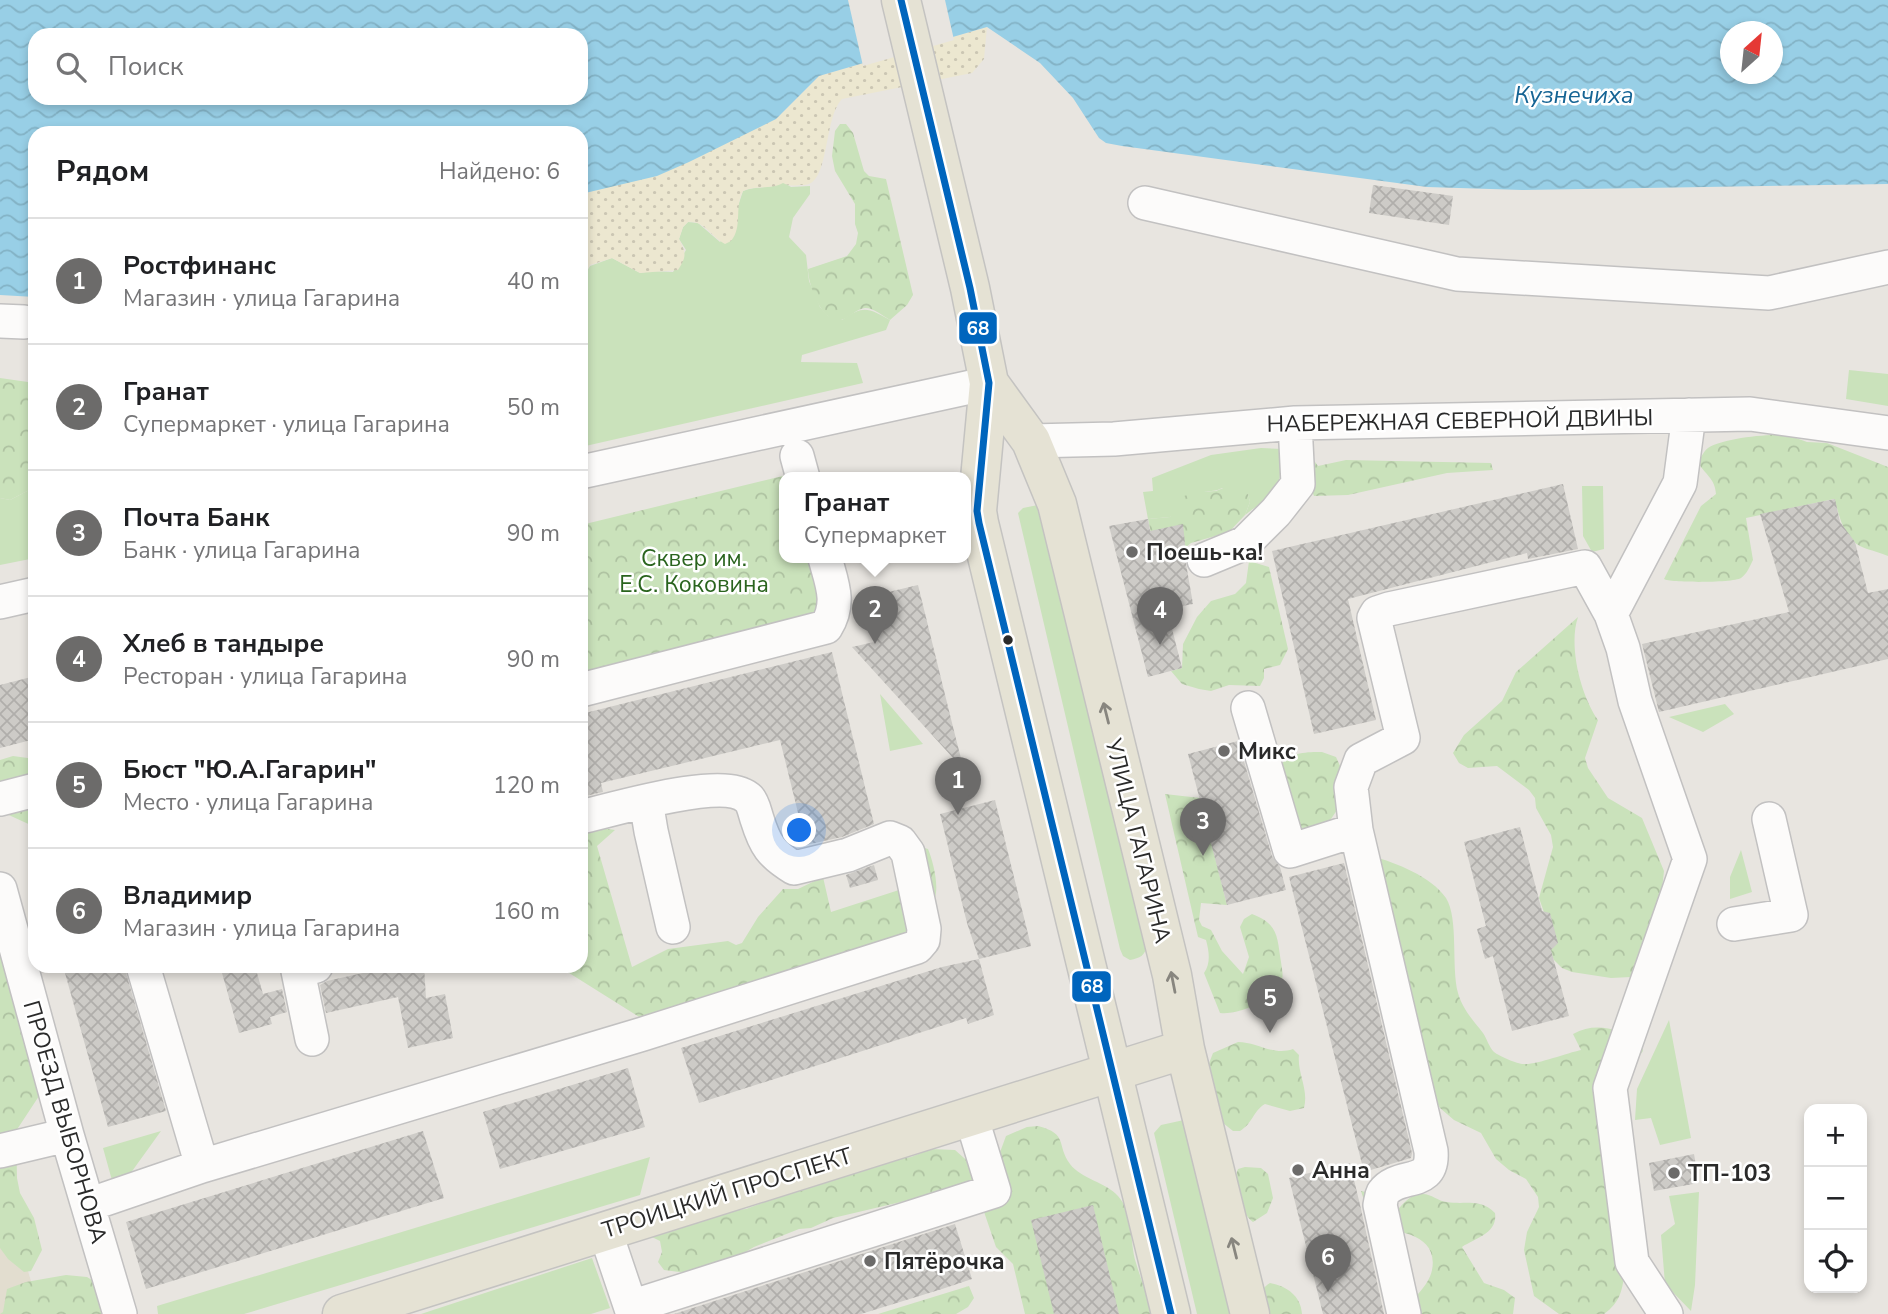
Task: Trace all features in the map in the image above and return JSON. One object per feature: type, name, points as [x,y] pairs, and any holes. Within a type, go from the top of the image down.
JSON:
[{"type":"main road","name":"УЛИЦА ГАГАРИНА","points":[[901,0],[970,288],[989,383],[977,511],[1171,1314]]},
{"type":"main road","name":"УЛИЦА ГАГАРИНА","points":[[989,383],[1031,441],[1057,504],[1250,1314]]},
{"type":"main road","name":"ТРОИЦКИЙ ПРОСПЕКТ","points":[[342,1314],[1185,1049]]},
{"type":"street","points":[[1145,203],[1457,274],[1769,293],[1888,267]]},
{"type":"street","points":[[588,470],[989,383]]},
{"type":"street","name":"НАБЕРЕЖНАЯ СЕВЕРНОЙ ДВИНЫ","points":[[1031,441],[1114,439],[1295,422],[1750,414],[1888,433]]},
{"type":"street","points":[[1611,614],[1680,483],[1689,415]]},
{"type":"street","points":[[1204,560],[1245,543],[1276,512],[1298,484],[1295,422]]},
{"type":"street","points":[[588,688],[826,627],[833,616],[835,605],[826,563]]},
{"type":"street","points":[[1404,1314],[1380,1205],[1383,1193],[1396,1184],[1426,1174],[1432,1164],[1356,830],[1351,787],[1361,760],[1403,738],[1374,618],[1377,613],[1585,566],[1611,614],[1623,648],[1635,701],[1690,859],[1610,1088],[1632,1262],[1666,1314]]},
{"type":"street","points":[[0,603],[28,596]]},
{"type":"street","points":[[1248,708],[1290,851],[1356,830]]},
{"type":"street","points":[[89,1205],[202,1166],[643,1034],[917,947],[923,940],[924,929],[908,853],[900,842],[890,838],[848,855],[794,868],[778,859],[765,844],[750,800],[739,793],[722,789],[646,801],[588,815]]},
{"type":"street","points":[[0,799],[28,792]]},
{"type":"street","points":[[646,801],[673,927]]},
{"type":"street","points":[[1734,924],[1791,915],[1769,819]]},
{"type":"street","name":"ПРОЕЗД ВЫБОРНОВА","points":[[0,889],[67,1135],[120,1314]]},
{"type":"street","points":[[145,973],[202,1166]]},
{"type":"street","points":[[298,973],[312,1039]]},
{"type":"street","points":[[605,1231],[632,1311],[994,1191],[971,1116]]},
{"type":"street","points":[[0,1152],[67,1135]]},
{"type":"shaded area","points":[[0,1179],[41,1314],[0,1314]]},
{"type":"green space","points":[[840,124],[846,124],[853,133],[864,171],[869,176],[886,179],[913,295],[907,305],[890,320],[865,308],[844,319],[834,320],[822,309],[810,283],[808,269],[847,256],[856,244],[858,233],[855,204],[835,171],[832,156],[835,131]]},
{"type":"green space","points":[[783,182],[791,187],[810,186],[810,194],[793,218],[789,237],[806,255],[809,281],[820,307],[828,316],[842,320],[866,310],[890,320],[886,330],[802,355],[801,362],[857,363],[863,383],[588,445],[590,266],[612,258],[640,273],[673,272],[686,250],[679,239],[688,222],[698,223],[720,242],[737,222],[737,209],[743,191]]},
{"type":"green space","points":[[1849,370],[1888,374],[1888,406],[1846,399]]},
{"type":"green space","points":[[0,378],[28,382],[28,491],[10,500],[0,498]]},
{"type":"green space","points":[[1788,435],[1807,442],[1827,443],[1888,467],[1888,556],[1853,541],[1844,529],[1834,499],[1746,518],[1753,560],[1741,578],[1702,582],[1664,579],[1701,506],[1716,494],[1712,480],[1698,462],[1705,451],[1735,439]]},
{"type":"green space","points":[[1261,448],[1283,449],[1279,484],[1269,497],[1245,515],[1250,502],[1248,494],[1222,488],[1196,495],[1170,517],[1148,519],[1143,492],[1153,491],[1152,478],[1211,455]]},
{"type":"green space","points":[[1306,450],[1318,466],[1346,460],[1491,463],[1493,470],[1447,473],[1348,495],[1314,496],[1303,470]]},
{"type":"green space","name":"Сквер им. Е.С. Коковина","points":[[779,477],[779,563],[813,563],[825,613],[588,671],[588,523]]},
{"type":"green space","points":[[1228,486],[1242,489],[1248,494],[1250,502],[1245,515],[1229,532],[1191,543],[1186,547],[1155,554],[1148,519],[1170,517],[1184,496],[1216,491]]},
{"type":"green space","points":[[1582,486],[1603,486],[1604,549],[1592,552],[1583,536]]},
{"type":"green space","points":[[28,491],[28,559],[0,565],[0,498],[10,500]]},
{"type":"green space","points":[[1038,505],[1147,945],[1142,956],[1130,960],[1123,956],[1120,949],[1018,513],[1023,508]]},
{"type":"green space","points":[[1249,561],[1269,567],[1288,649],[1280,665],[1264,669],[1260,686],[1229,685],[1211,691],[1182,684],[1171,671],[1182,668],[1183,644],[1197,617],[1211,601],[1235,594],[1246,583]]},
{"type":"green space","points":[[1578,617],[1575,656],[1586,698],[1598,720],[1585,758],[1588,768],[1608,798],[1642,818],[1664,871],[1662,890],[1639,972],[1631,977],[1611,978],[1572,972],[1562,968],[1554,960],[1550,951],[1546,918],[1539,898],[1553,847],[1551,835],[1536,808],[1535,798],[1529,790],[1497,766],[1468,768],[1459,763],[1453,753],[1464,735],[1502,701],[1516,672]]},
{"type":"green space","points":[[880,694],[923,744],[890,751]]},
{"type":"green space","points":[[1725,704],[1734,714],[1703,732],[1669,717]]},
{"type":"green space","points":[[1322,752],[1336,757],[1341,768],[1341,804],[1325,828],[1295,832],[1279,768],[1292,756]]},
{"type":"green space","points":[[13,756],[28,758],[28,824],[0,811],[0,760]]},
{"type":"green space","points":[[1165,794],[1200,798],[1227,905],[1201,903],[1199,920],[1202,926],[1211,930],[1222,951],[1243,974],[1249,957],[1240,927],[1244,919],[1252,914],[1261,918],[1275,933],[1282,970],[1281,983],[1263,1001],[1245,1009],[1220,1013],[1204,973],[1209,953],[1206,940],[1198,937]]},
{"type":"green space","points":[[602,828],[615,830],[597,846],[632,967],[668,949],[728,941],[736,945],[742,943],[758,917],[783,889],[798,889],[823,877],[831,912],[899,890],[921,847],[928,849],[932,860],[936,895],[929,909],[909,933],[644,1020],[569,973],[588,973],[588,831]]},
{"type":"green space","points":[[1741,850],[1752,892],[1730,899],[1730,877]]},
{"type":"green space","points":[[1372,856],[1422,877],[1446,898],[1454,930],[1458,993],[1465,1010],[1494,1052],[1521,1064],[1544,1061],[1581,1050],[1573,1034],[1591,1028],[1607,1028],[1641,1041],[1643,1051],[1618,1085],[1625,1266],[1620,1293],[1615,1304],[1604,1314],[1559,1314],[1534,1296],[1524,1250],[1527,1232],[1539,1207],[1538,1197],[1526,1179],[1496,1159],[1481,1133],[1454,1120],[1440,1108],[1425,1083]]},
{"type":"green space","points":[[0,927],[41,1093],[16,1131],[20,1193],[34,1218],[42,1250],[31,1271],[24,1272],[8,1259],[0,1248]]},
{"type":"green space","points":[[1669,1020],[1691,1138],[1660,1145],[1651,1118],[1635,1120],[1637,1089]]},
{"type":"green space","points":[[1238,1042],[1279,1051],[1293,1049],[1299,1055],[1305,1094],[1304,1108],[1290,1111],[1265,1104],[1240,1131],[1233,1131],[1223,1123],[1208,1066],[1213,1053]]},
{"type":"green space","points":[[1184,1120],[1235,1314],[1197,1314],[1154,1133],[1161,1125]]},
{"type":"green space","points":[[1027,1127],[1048,1129],[1058,1137],[1066,1157],[1075,1169],[1113,1191],[1123,1203],[1129,1220],[1136,1263],[1154,1314],[1025,1314],[1013,1264],[996,1247],[982,1206],[927,1197],[833,1218],[754,1247],[733,1259],[687,1273],[664,1270],[658,1262],[662,1252],[660,1241],[650,1236],[711,1213],[746,1209],[866,1164],[911,1157],[931,1149],[955,1150],[972,1165],[999,1155],[1006,1136]]},
{"type":"green space","points":[[161,1131],[125,1181],[113,1184],[103,1148]]},
{"type":"green space","points":[[650,1157],[640,1195],[244,1314],[158,1314],[157,1306]]},
{"type":"green space","points":[[1261,1168],[1268,1174],[1273,1198],[1267,1213],[1253,1222],[1244,1212],[1237,1190],[1238,1169]]},
{"type":"green space","points":[[1361,1191],[1388,1197],[1398,1209],[1411,1197],[1421,1194],[1443,1201],[1478,1204],[1489,1208],[1495,1213],[1490,1230],[1462,1247],[1484,1283],[1504,1290],[1515,1298],[1513,1314],[1399,1314],[1427,1282],[1432,1270],[1432,1258],[1423,1241],[1414,1236],[1373,1228]]},
{"type":"green space","points":[[1699,1192],[1695,1285],[1691,1311],[1665,1284],[1661,1235],[1675,1224],[1669,1196]]},
{"type":"green space","points":[[592,1258],[610,1308],[591,1314],[421,1314]]},
{"type":"green space","points":[[66,1275],[87,1277],[100,1285],[107,1314],[0,1314],[3,1312],[7,1289],[26,1282]]},
{"type":"green space","points":[[1270,1283],[1292,1293],[1299,1302],[1302,1314],[1264,1314],[1262,1293]]},
{"type":"green space","points":[[969,1286],[974,1298],[968,1307],[956,1314],[878,1314]]},
{"type":"sand","points":[[987,27],[984,59],[972,73],[842,99],[836,108],[822,163],[812,182],[804,185],[783,183],[743,191],[737,230],[731,241],[725,244],[703,226],[688,222],[679,239],[684,254],[678,270],[640,273],[612,258],[590,265],[588,269],[588,192],[608,187],[776,119],[819,76]]},
{"type":"water","name":"Кузнечиха","points":[[0,0],[1888,0],[1888,184],[1522,190],[1427,187],[1122,146],[1106,143],[1099,138],[1073,98],[1040,63],[987,27],[819,76],[776,119],[657,176],[588,192],[588,126],[28,126],[28,297],[0,295]]},
{"type":"pier","points":[[848,0],[945,0],[954,40],[863,66]]},
{"type":"building","points":[[1373,185],[1453,196],[1449,225],[1369,213]]},
{"type":"building","points":[[1563,484],[1578,549],[1528,559],[1527,553],[1348,599],[1376,720],[1314,734],[1272,551]]},
{"type":"building","points":[[1835,499],[1840,522],[1855,542],[1868,593],[1888,589],[1888,659],[1659,712],[1642,644],[1789,612],[1760,514]]},
{"type":"building","points":[[1148,519],[1150,531],[1183,524],[1185,558],[1193,604],[1167,609],[1182,668],[1148,677],[1109,526]]},
{"type":"building","points":[[918,585],[964,770],[852,647],[874,642],[863,598]]},
{"type":"building","points":[[832,652],[874,824],[842,837],[806,845],[780,740],[601,783],[603,792],[588,795],[588,712]]},
{"type":"building","points":[[28,678],[28,741],[0,748],[0,685]]},
{"type":"building","points":[[1238,741],[1272,856],[1280,867],[1286,890],[1227,905],[1188,754]]},
{"type":"building","points":[[995,800],[1031,946],[979,959],[967,923],[940,814]]},
{"type":"building","points":[[1520,827],[1542,911],[1550,913],[1558,943],[1551,950],[1569,1016],[1512,1031],[1493,956],[1485,959],[1477,929],[1486,926],[1464,842]]},
{"type":"building","points":[[1344,863],[1412,1153],[1411,1158],[1364,1172],[1289,877]]},
{"type":"building","points":[[874,865],[878,880],[850,888],[846,875]]},
{"type":"building","points":[[979,959],[994,1015],[968,1024],[966,1018],[699,1103],[681,1048],[942,967]]},
{"type":"building","points":[[65,973],[126,973],[166,1111],[108,1127]]},
{"type":"building","points":[[222,973],[257,973],[263,994],[282,989],[287,1012],[270,1017],[272,1024],[239,1033]]},
{"type":"building","points":[[363,973],[424,973],[426,998],[445,994],[453,1038],[408,1048],[398,997],[326,1013],[320,985]]},
{"type":"building","points":[[628,1068],[645,1127],[500,1169],[483,1112]]},
{"type":"building","points":[[423,1131],[444,1198],[146,1289],[126,1222]]},
{"type":"building","name":"ТП-103","points":[[1694,1154],[1699,1183],[1654,1191],[1649,1163]]},
{"type":"building","points":[[1350,1163],[1384,1314],[1323,1314],[1289,1178]]},
{"type":"building","points":[[1093,1205],[1119,1314],[1054,1314],[1031,1220]]},
{"type":"building","points":[[955,1224],[972,1279],[942,1289],[861,1314],[674,1314]]},
{"type":"transit line","name":"68","points":[[901,0],[970,288],[989,383],[977,511],[979,523],[1171,1314]]},
{"type":"place","name":"Поешь-ка!","points":[[1132,552]]},
{"type":"place","name":"Гранат","points":[[875,644]]},
{"type":"place","name":"Хлеб в тандыре","points":[[1160,645]]},
{"type":"place","name":"Микс","points":[[1224,751]]},
{"type":"place","name":"Ростфинанс","points":[[958,815]]},
{"type":"place","name":"Почта Банк","points":[[1203,856]]},
{"type":"place","name":"Бюст \"Ю.А.Гагарин\"","points":[[1270,1033]]},
{"type":"place","name":"Анна","points":[[1298,1170]]},
{"type":"place","name":"ТП-103","points":[[1674,1173]]},
{"type":"place","name":"Пятёрочка","points":[[870,1261]]},
{"type":"place","name":"Владимир","points":[[1328,1292]]}]
